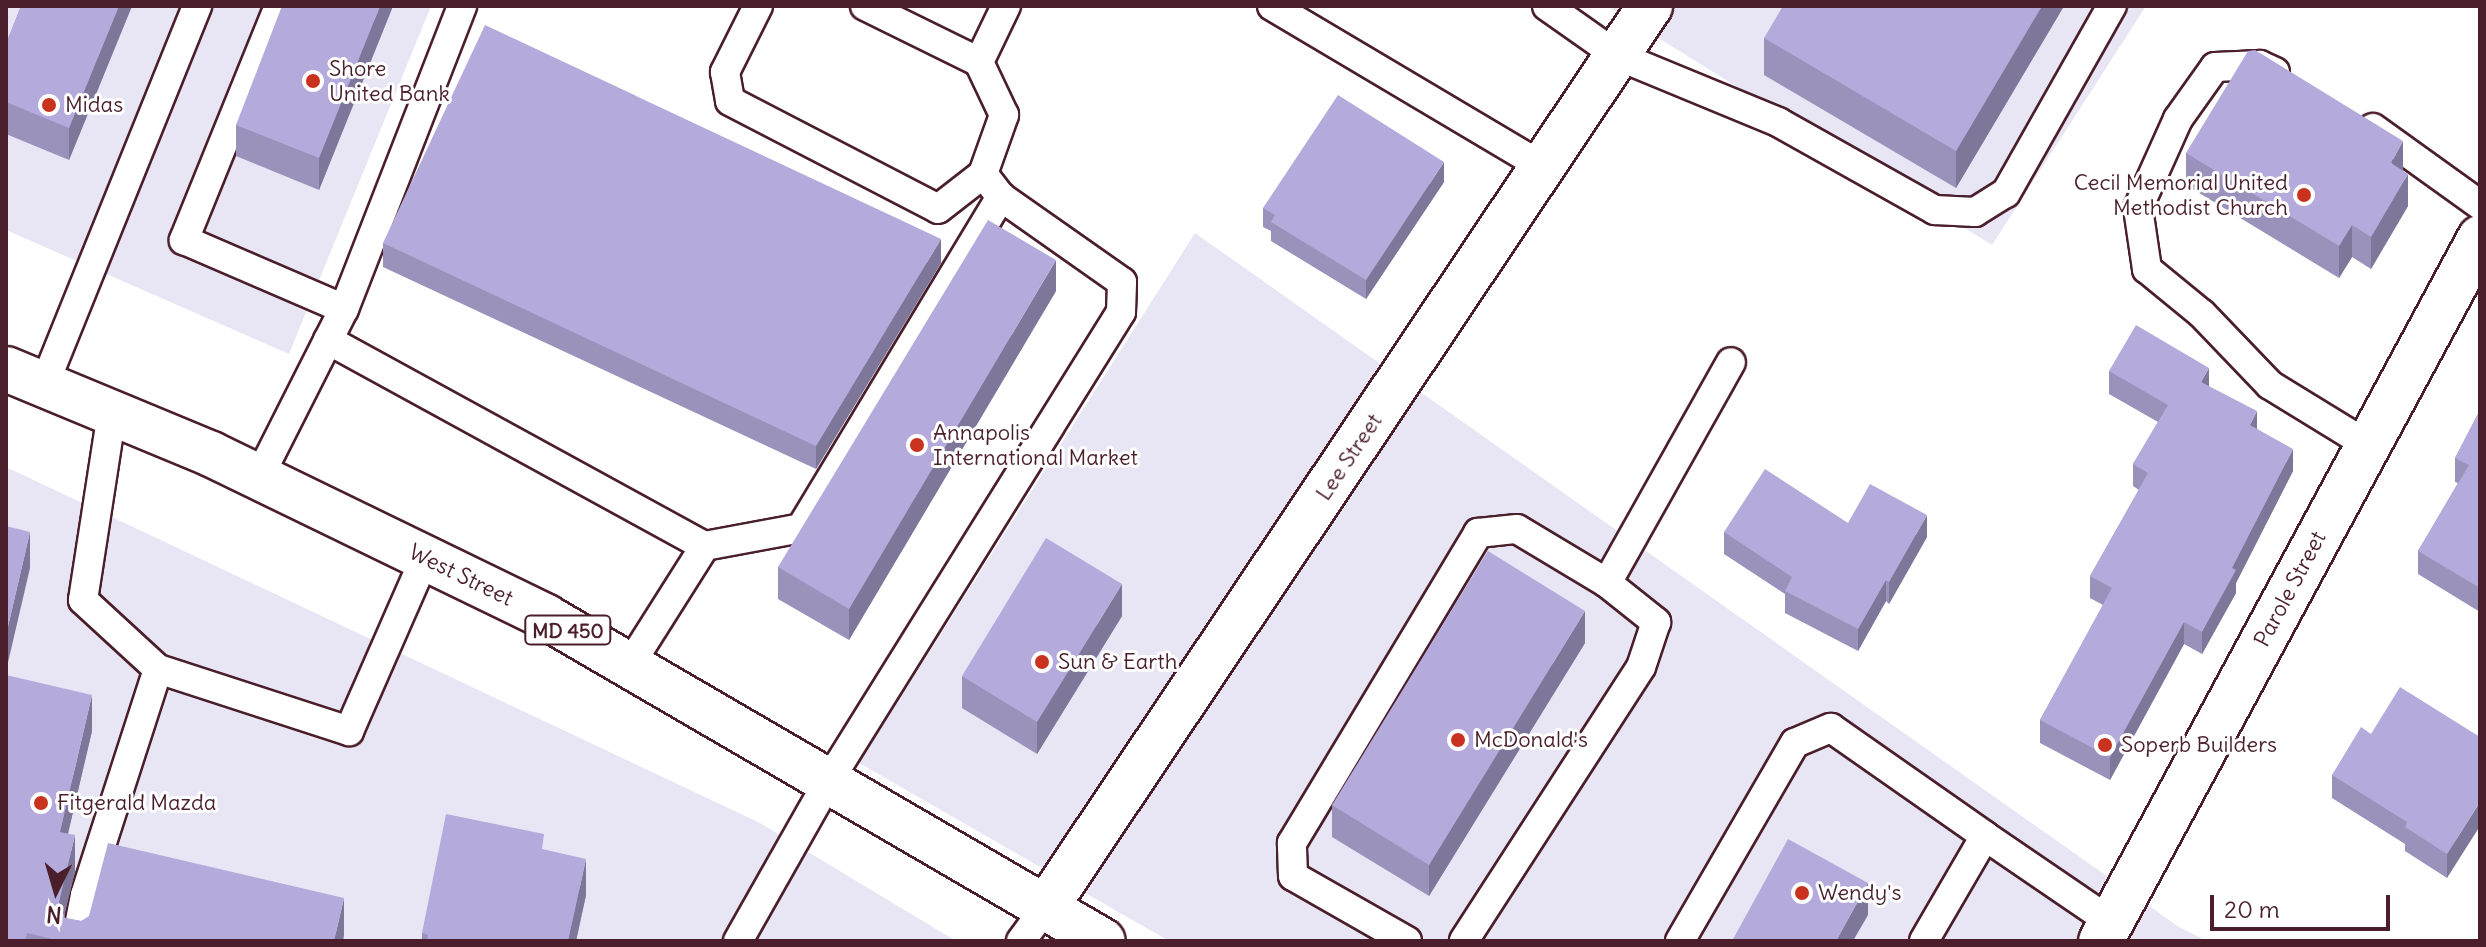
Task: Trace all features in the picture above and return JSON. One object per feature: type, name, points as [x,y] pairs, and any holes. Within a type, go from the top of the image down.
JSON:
[{"type":"street","name":"Lee Street","points":[[1034,924],[1650,6]]},
{"type":"street","name":"Parole Street","points":[[2106,932],[2480,238]]},
{"type":"street","name":"West Street","points":[[25,377],[259,477],[546,617],[828,782],[1034,924],[1103,941]]},
{"type":"lane","points":[[25,377],[197,6]]},
{"type":"lane","points":[[279,6],[184,240],[344,309]]},
{"type":"lane","points":[[259,477],[344,309],[462,6]]},
{"type":"lane","points":[[758,6],[725,72],[730,101],[938,209],[983,174],[1004,115],[979,62],[865,6]]},
{"type":"lane","points":[[979,62],[1006,6]]},
{"type":"lane","points":[[1272,6],[1543,167]]},
{"type":"lane","points":[[1547,6],[1618,56],[1778,122],[1935,210],[1975,212],[2006,193],[2112,6]]},
{"type":"lane","points":[[2298,83],[2260,65],[2215,67],[2178,119],[2138,208],[2147,269],[2202,314],[2270,385],[2368,445]]},
{"type":"lane","points":[[2348,110],[2480,205]]},
{"type":"lane","points":[[738,941],[828,782],[1121,312],[1122,282],[1001,197],[983,174]]},
{"type":"lane","points":[[328,340],[705,546],[801,528],[1001,197]]},
{"type":"lane","points":[[1607,583],[1731,362]]},
{"type":"lane","points":[[112,413],[83,600],[158,669],[349,731],[425,558]]},
{"type":"lane","points":[[1407,941],[1293,876],[1292,843],[1478,533],[1517,529],[1607,583],[1656,622],[1641,667],[1464,941]]},
{"type":"lane","points":[[629,666],[705,546]]},
{"type":"lane","points":[[76,941],[85,895],[158,669]]},
{"type":"lane","points":[[1680,941],[1795,743],[1831,728],[1985,836],[2106,932]]},
{"type":"lane","points":[[1924,941],[1985,836]]},
{"type":"shaded area","points":[[6,6],[431,6],[289,354],[6,230]]},
{"type":"shaded area","points":[[1607,6],[2146,6],[1992,245]]},
{"type":"shaded area","points":[[1195,233],[2179,927],[2207,941],[1169,941],[859,763]]},
{"type":"shaded area","points":[[6,467],[760,823],[956,941],[6,941]]},
{"type":"building","name":"Midas","points":[[21,6],[119,6],[69,128],[6,102],[6,44]]},
{"type":"building","name":"Shore United Bank","points":[[282,6],[380,6],[319,158],[236,125]]},
{"type":"building","points":[[1783,6],[2042,6],[1956,151],[1764,38]]},
{"type":"building","points":[[485,25],[941,239],[816,446],[383,243]]},
{"type":"building","points":[[2255,50],[2403,141],[2391,163],[2408,174],[2371,237],[2352,225],[2339,246],[2186,153],[2248,51]]},
{"type":"building","points":[[1338,95],[1444,162],[1366,280],[1271,222],[1275,215],[1263,208]]},
{"type":"building","name":"Annapolis International Market","points":[[988,220],[1056,260],[849,609],[778,567]]},
{"type":"building","points":[[2136,325],[2209,368],[2201,382],[2257,411],[2250,425],[2293,449],[2232,568],[2236,570],[2202,632],[2184,622],[2110,757],[2040,720],[2112,588],[2090,576],[2148,473],[2133,464],[2168,405],[2109,371]]},
{"type":"building","points":[[2480,410],[2480,588],[2418,551],[2469,465],[2455,458]]},
{"type":"building","points":[[1765,469],[1848,523],[1870,484],[1927,515],[1858,629],[1785,591],[1792,577],[1724,532]]},
{"type":"building","points":[[6,526],[30,532],[6,635]]},
{"type":"building","name":"Sun & Earth","points":[[1046,538],[1122,584],[1037,722],[962,676]]},
{"type":"building","name":"McDonald's","points":[[1488,551],[1585,611],[1429,865],[1332,805]]},
{"type":"building","points":[[6,675],[92,695],[60,832],[75,835],[59,902],[65,918],[81,921],[89,916],[108,843],[344,898],[334,941],[61,941],[27,933],[25,941],[6,941]]},
{"type":"building","points":[[2400,687],[2480,737],[2480,802],[2447,854],[2405,827],[2407,822],[2332,775],[2361,727],[2371,734]]},
{"type":"building","points":[[446,814],[544,834],[542,849],[586,859],[568,941],[427,941],[428,935],[422,933]]},
{"type":"building","points":[[1788,839],[1868,883],[1836,941],[1732,941]]},
{"type":"place","name":"Shore United Bank","points":[[313,81]]},
{"type":"place","name":"Midas","points":[[49,105]]},
{"type":"place","name":"Cecil Memorial United Methodist Church","points":[[2304,195]]},
{"type":"place","name":"Annapolis International Market","points":[[917,445]]},
{"type":"place","name":"Sun & Earth","points":[[1042,662]]},
{"type":"place","name":"McDonald's","points":[[1458,740]]},
{"type":"place","name":"Soperb Builders","points":[[2105,745]]},
{"type":"place","name":"Fitgerald Mazda","points":[[41,803]]},
{"type":"place","name":"Wendy's","points":[[1802,893]]}]
